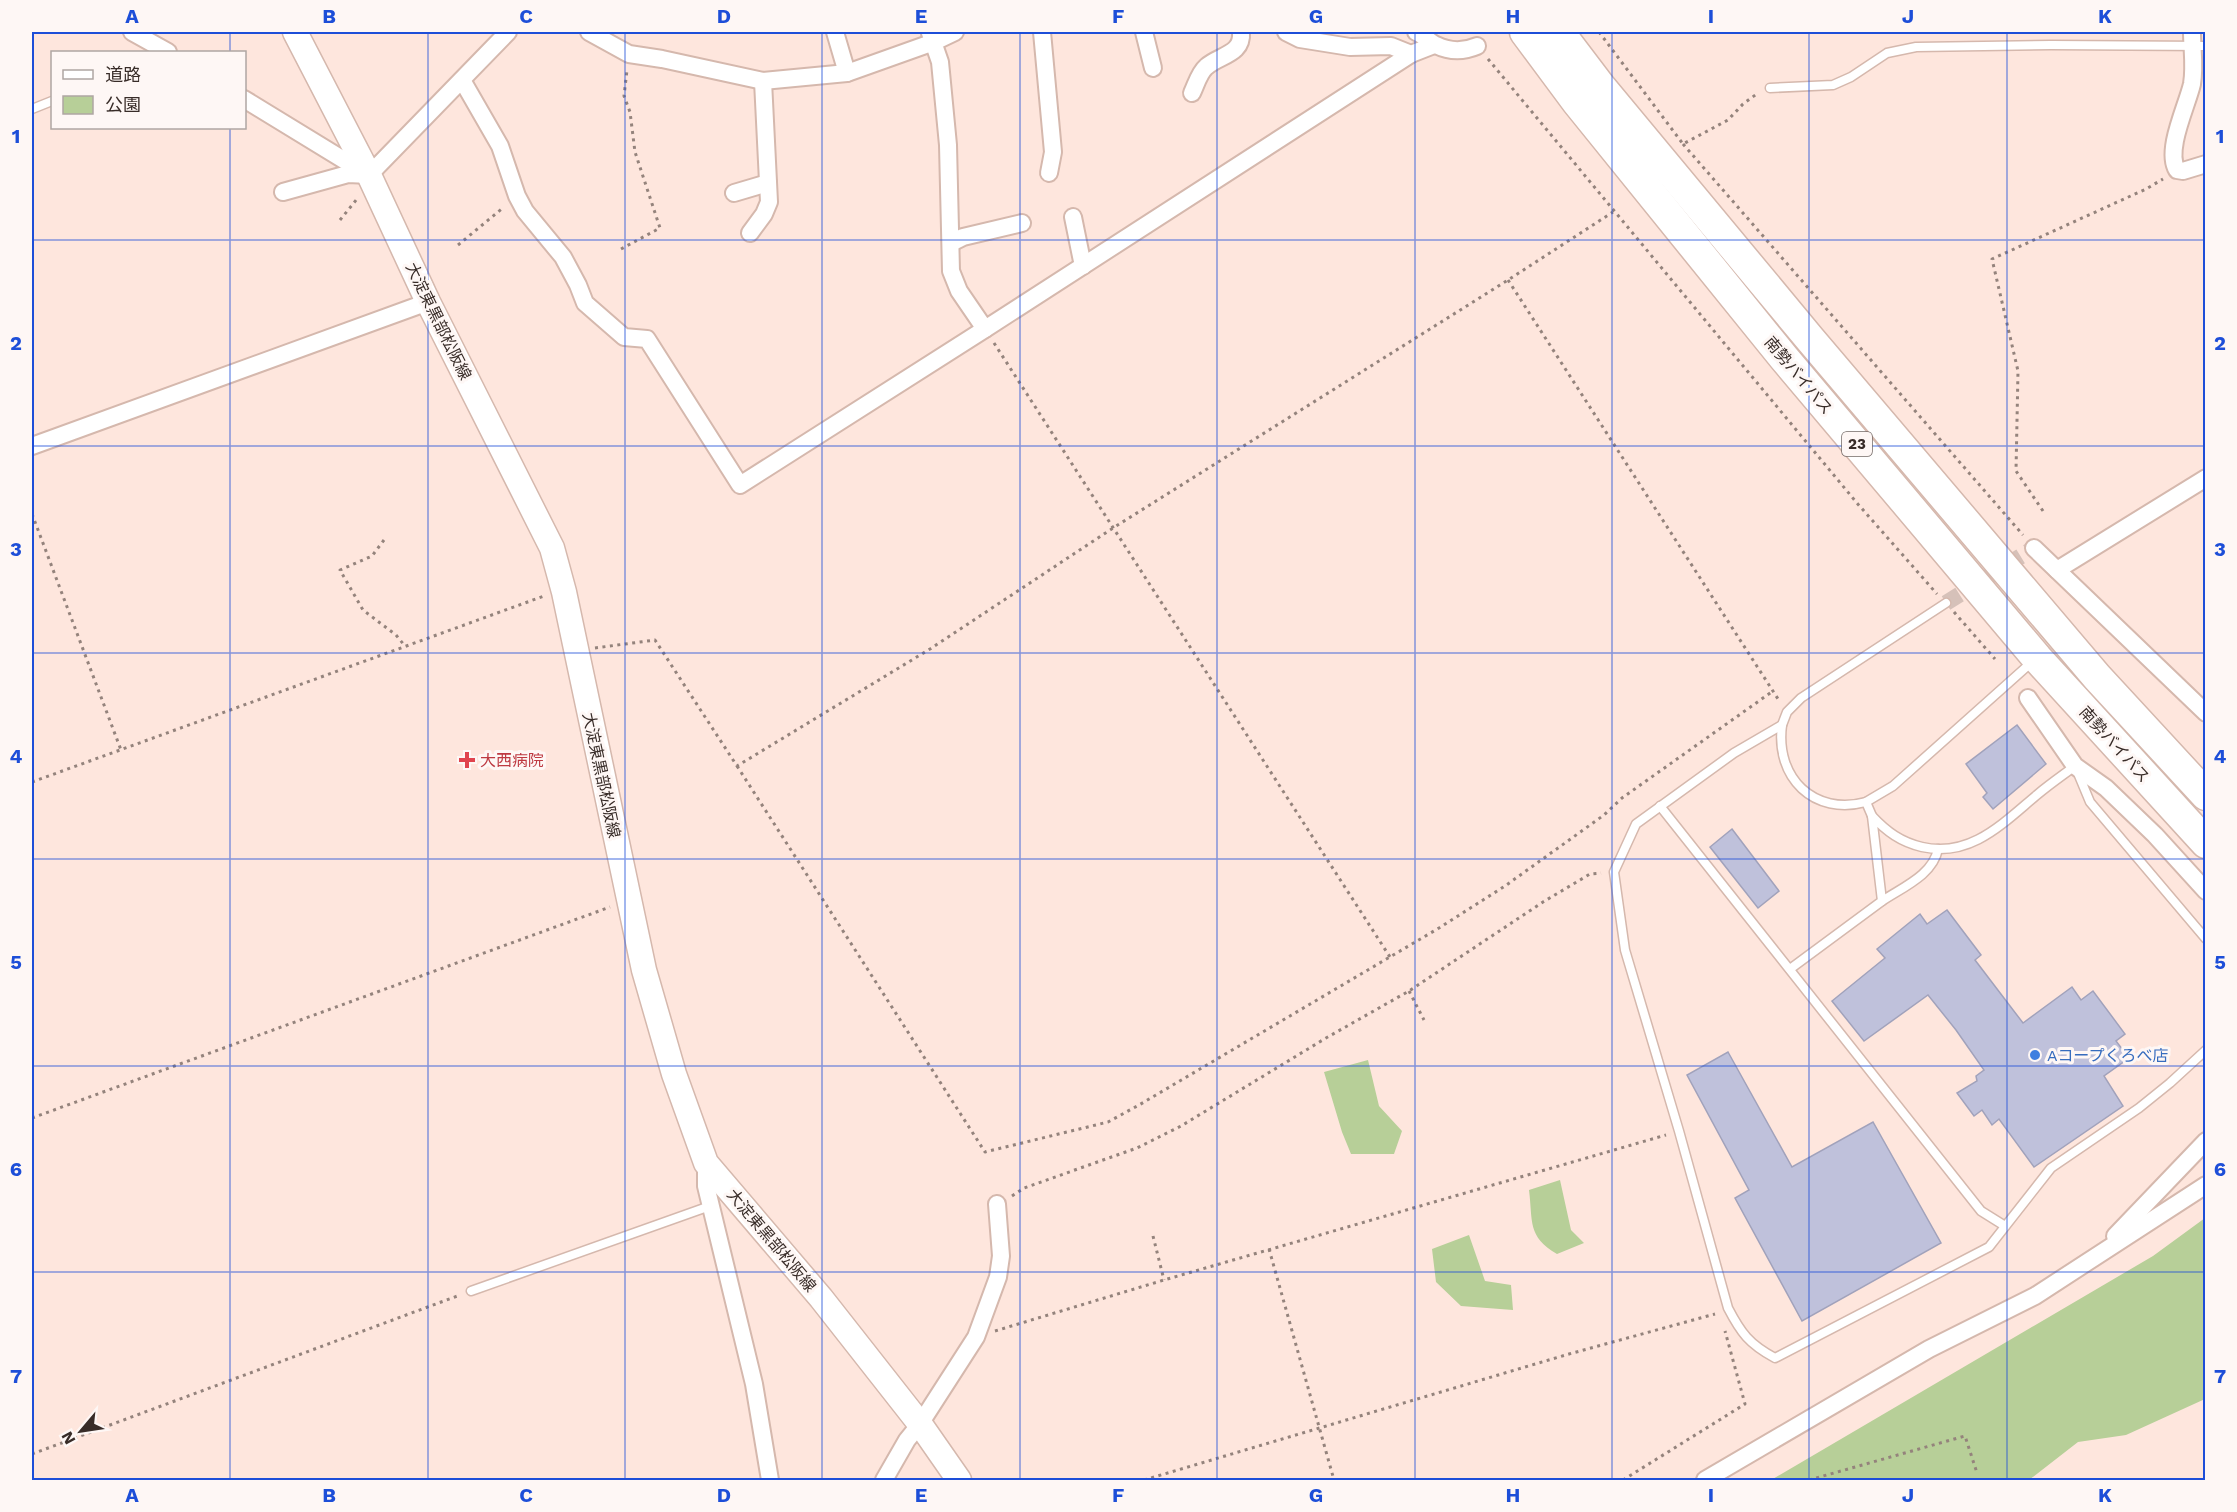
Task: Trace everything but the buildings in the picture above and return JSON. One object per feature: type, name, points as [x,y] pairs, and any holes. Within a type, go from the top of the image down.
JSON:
[{"type":"highway","name":"南勢バイパス","points":[[1525,32],[1577,102],[1784,358],[2205,843]]},
{"type":"highway","name":"南勢バイパス","points":[[1559,32],[1600,86],[2086,671],[2205,795]]},
{"type":"main road","name":"大淀東黒部松阪線","points":[[294,32],[369,175],[428,302],[552,548],[564,592],[644,970],[674,1074],[706,1163],[821,1298],[920,1424],[959,1480]]},
{"type":"street","points":[[132,32],[166,51]]},
{"type":"street","points":[[283,192],[348,174],[369,175],[508,32]]},
{"type":"street","points":[[589,32],[628,54],[763,81],[847,73],[932,37],[955,32]]},
{"type":"street","points":[[835,32],[847,73]]},
{"type":"street","points":[[1042,32],[1053,152],[1049,173]]},
{"type":"street","points":[[1144,32],[1154,68]]},
{"type":"street","points":[[1192,93],[1205,67],[1236,50],[1241,32]]},
{"type":"street","points":[[1286,32],[1300,39],[1350,47],[1391,46],[1411,54]]},
{"type":"street","points":[[1416,32],[1425,36],[1434,45],[1462,52],[1477,46]]},
{"type":"street","points":[[932,37],[940,62],[948,145],[951,271],[960,291],[985,329]]},
{"type":"street","points":[[2196,42],[2192,82],[2174,149],[2173,164],[2177,170],[2183,171],[2205,164]]},
{"type":"street","points":[[462,80],[500,146],[517,196],[525,211],[563,257],[585,303],[624,337],[647,339],[740,485],[1411,54],[1434,45]]},
{"type":"street","points":[[750,233],[764,214],[769,202],[763,81]]},
{"type":"street","points":[[246,100],[369,175]]},
{"type":"street","points":[[734,193],[768,183]]},
{"type":"street","points":[[1073,217],[1083,266]]},
{"type":"street","points":[[951,243],[963,237],[1022,222]]},
{"type":"street","points":[[32,446],[428,302]]},
{"type":"street","points":[[2057,570],[2205,478]]},
{"type":"street","points":[[2034,548],[2203,712]]},
{"type":"street","points":[[2028,698],[2075,766],[2106,788],[2154,835],[2205,891]]},
{"type":"street","points":[[2095,1258],[2205,1141]]},
{"type":"street","points":[[706,1163],[706,1186],[710,1206],[754,1384],[770,1480]]},
{"type":"street","points":[[1705,1480],[1929,1349],[2035,1296],[2205,1185]]},
{"type":"street","points":[[884,1480],[976,1337],[998,1277],[1001,1256],[998,1204]]},
{"type":"lane","points":[[1770,88],[1833,85],[1851,77],[1887,53],[1916,47],[2196,42]]},
{"type":"lane","points":[[32,109],[51,102]]},
{"type":"lane","points":[[1946,603],[1849,665],[1801,698],[1787,712],[1782,725],[1780,742],[1782,756],[1788,770],[1802,789],[1822,801],[1838,806],[1852,806],[1866,802],[1893,786],[2045,658]]},
{"type":"lane","points":[[1782,725],[1734,753],[1636,824],[1614,872],[1625,950],[1679,1131],[1728,1308],[1741,1333],[1756,1348],[1774,1358],[1989,1247],[2051,1168],[2139,1108],[2205,1050]]},
{"type":"lane","points":[[1872,816],[1885,830],[1912,845],[1952,849],[1978,840],[2075,766],[2090,802],[2205,939]]},
{"type":"lane","points":[[1866,802],[1872,816],[1882,901]]},
{"type":"lane","points":[[1660,806],[1982,1211],[2005,1226]]},
{"type":"lane","points":[[1790,969],[1929,869],[1936,859],[1938,849]]},
{"type":"lane","points":[[471,1291],[710,1206]]},
{"type":"path","points":[[1599,32],[1683,144],[2034,548]]},
{"type":"path","points":[[1477,46],[1857,503],[1995,659]]},
{"type":"path","points":[[621,249],[660,228],[634,152],[630,112],[624,96],[628,54]]},
{"type":"path","points":[[1683,144],[1728,120],[1754,95],[1770,88]]},
{"type":"path","points":[[2043,511],[2016,471],[2018,371],[1992,258],[2146,189],[2177,170]]},
{"type":"path","points":[[458,245],[517,196]]},
{"type":"path","points":[[736,766],[930,649],[1113,528],[1613,212]]},
{"type":"path","points":[[1508,280],[1787,712]]},
{"type":"path","points":[[985,329],[1390,957]]},
{"type":"path","points":[[32,514],[120,750]]},
{"type":"path","points":[[384,540],[372,556],[340,570],[363,610],[396,635],[405,646]]},
{"type":"path","points":[[32,782],[549,594],[564,592]]},
{"type":"path","points":[[576,651],[655,640],[986,1152],[1108,1122],[1390,957],[1505,886],[1604,815],[1622,798],[1773,691]]},
{"type":"path","points":[[998,1204],[1024,1188],[1137,1148],[1181,1126],[1326,1038],[1409,991],[1543,902],[1590,874],[1614,872]]},
{"type":"path","points":[[32,1118],[628,900]]},
{"type":"path","points":[[1409,991],[1424,1020]]},
{"type":"path","points":[[976,1337],[1269,1249],[1679,1131]]},
{"type":"path","points":[[1153,1236],[1164,1280]]},
{"type":"path","points":[[1269,1249],[1334,1480]]},
{"type":"path","points":[[32,1454],[471,1291]]},
{"type":"path","points":[[1144,1480],[1319,1430],[1569,1354],[1715,1314],[1728,1308]]},
{"type":"path","points":[[1623,1480],[1745,1404],[1724,1327],[1728,1308]]},
{"type":"path","points":[[1809,1480],[1965,1436],[1977,1473]]},
{"type":"green space","points":[[1368,1060],[1379,1106],[1402,1131],[1394,1154],[1351,1154],[1324,1072]]},
{"type":"green space","points":[[1560,1180],[1571,1230],[1584,1243],[1557,1254],[1547,1247],[1536,1234],[1533,1227],[1529,1190]]},
{"type":"green space","points":[[2205,1218],[2205,1399],[2126,1435],[2078,1442],[2029,1480],[1771,1480],[2153,1256]]},
{"type":"green space","points":[[1469,1235],[1485,1281],[1511,1285],[1513,1310],[1461,1306],[1436,1282],[1432,1249]]},
{"type":"tunnel","points":[[1946,603],[2034,548]]},
{"type":"place","name":"大西病院","points":[[467,760]]},
{"type":"place","name":"Aコープくろべ店","points":[[2035,1055]]}]
